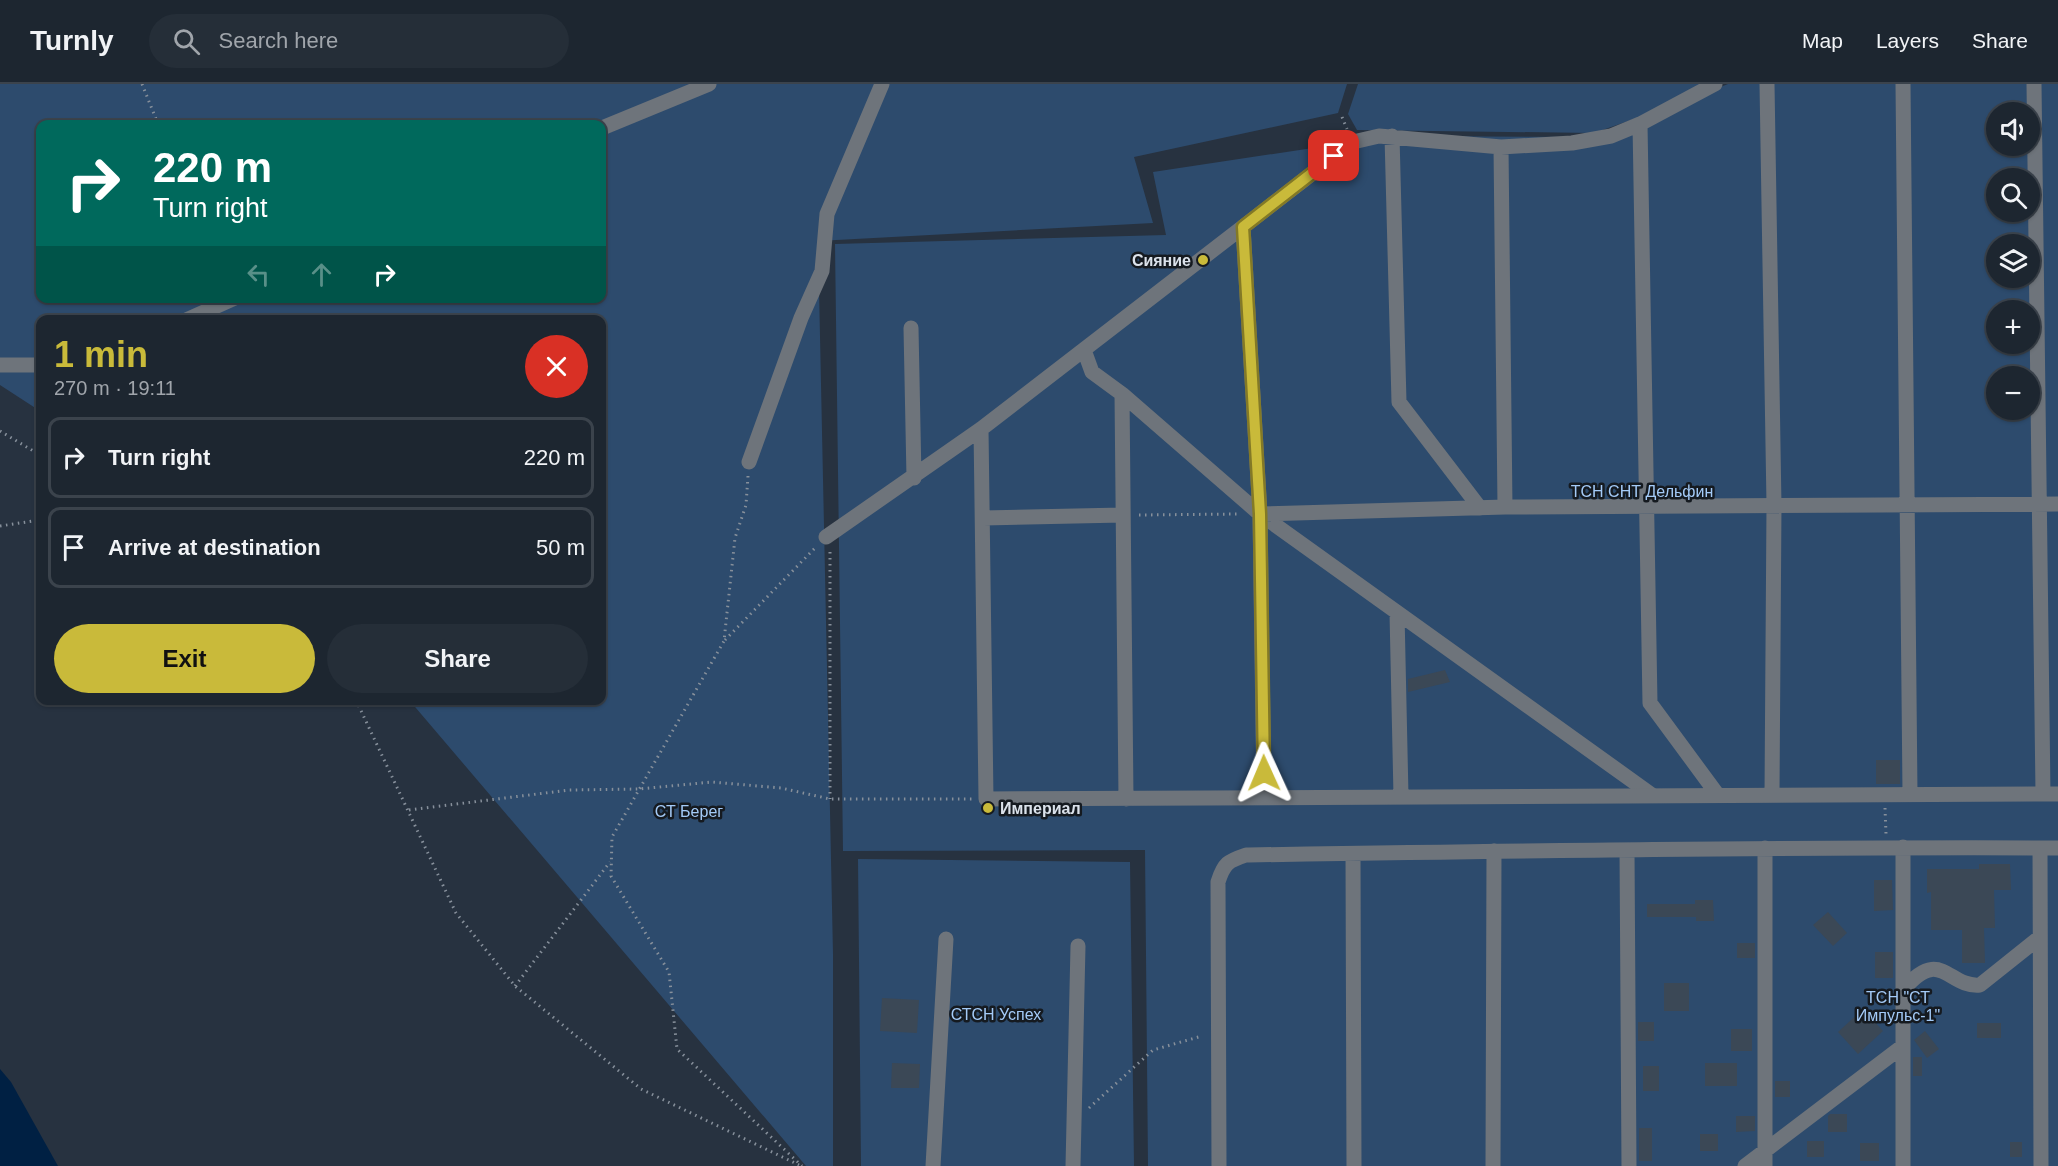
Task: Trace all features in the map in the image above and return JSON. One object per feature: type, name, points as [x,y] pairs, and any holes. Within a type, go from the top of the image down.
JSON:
[{"type":"street","points":[[606,126],[709,84]]},
{"type":"street","points":[[749,462],[801,318],[822,271],[827,214],[882,84]]},
{"type":"street","points":[[826,537],[914,478],[981,429],[1353,142],[1379,136],[1392,136],[1501,147],[1572,143],[1611,136],[1640,124],[1715,84]]},
{"type":"street","points":[[1767,84],[1774,505],[1772,794]]},
{"type":"street","points":[[1903,84],[1910,794]]},
{"type":"street","points":[[981,429],[986,799],[2051,794],[2039,504],[2034,84]]},
{"type":"street","points":[[1640,124],[1650,703],[1717,794]]},
{"type":"street","points":[[1392,136],[1399,402],[1480,507]]},
{"type":"street","points":[[1501,147],[1505,507]]},
{"type":"street","points":[[1243,227],[1260,514],[1264,796]]},
{"type":"street","points":[[197,315],[224,303]]},
{"type":"street","points":[[911,328],[914,478]]},
{"type":"street","points":[[1084,350],[1092,372],[1122,394],[1260,514],[1652,795]]},
{"type":"street","points":[[0,365],[36,365]]},
{"type":"street","points":[[1122,394],[1126,799]]},
{"type":"street","points":[[1260,514],[1480,507],[2058,504]]},
{"type":"street","points":[[983,518],[1123,515]]},
{"type":"street","points":[[1397,614],[1401,796]]},
{"type":"street","points":[[1903,847],[1903,1166]]},
{"type":"street","points":[[1219,1166],[1218,882],[1222,868],[1231,860],[1246,855],[1494,851],[1903,847],[2058,848]]},
{"type":"street","points":[[1765,848],[1765,1166]]},
{"type":"street","points":[[2040,848],[2041,1166]]},
{"type":"street","points":[[1627,850],[1629,1166]]},
{"type":"street","points":[[1493,1166],[1494,851]]},
{"type":"street","points":[[1353,854],[1354,1166]]},
{"type":"street","points":[[1903,990],[1913,977],[1927,970],[1943,970],[1971,986],[1980,985],[2040,937]]},
{"type":"street","points":[[933,1166],[946,939]]},
{"type":"street","points":[[1073,1166],[1078,946]]},
{"type":"street","points":[[1745,1166],[1903,1046]]},
{"type":"path","points":[[142,84],[156,120]]},
{"type":"path","points":[[0,431],[36,453]]},
{"type":"path","points":[[724,641],[735,538],[746,506],[749,462]]},
{"type":"path","points":[[1123,515],[1260,514]]},
{"type":"path","points":[[0,525],[36,520]]},
{"type":"path","points":[[801,1166],[677,1049],[669,972],[610,876],[612,837],[724,641],[826,537],[830,546],[830,799]]},
{"type":"path","points":[[358,705],[456,913],[515,986],[641,1089],[801,1166]]},
{"type":"path","points":[[408,810],[569,790],[639,789],[712,783],[781,788],[830,799],[986,799]]},
{"type":"path","points":[[1884,794],[1886,848]]},
{"type":"path","points":[[515,986],[611,861]]},
{"type":"path","points":[[1074,1121],[1153,1050],[1219,1032]]},
{"type":"green space","name":"СТ Берег","points":[[0,84],[1347,84],[1338,113],[1134,157],[1153,223],[818,241],[833,954],[833,1166],[806,1166],[413,705],[606,705],[606,315],[36,315],[36,408],[0,385]]},
{"type":"green space","points":[[1358,84],[1702,84],[1637,118],[1594,133],[1357,130],[1348,114]]},
{"type":"green space","name":"ТСН СНТ Дельфин","points":[[1728,84],[2058,84],[2058,1166],[1148,1166],[1145,850],[843,851],[835,244],[1166,235],[1153,172],[1392,136],[1594,137]]},
{"type":"green space","name":"СТСН Успех","points":[[858,859],[1130,862],[1134,1166],[861,1166]]},
{"type":"shaded area","points":[[0,1069],[11,1082],[58,1166],[0,1166]]},
{"type":"building","points":[[1445,670],[1450,682],[1408,692],[1408,679]]},
{"type":"building","points":[[1876,760],[1900,760],[1900,784],[1876,784]]},
{"type":"building","points":[[1979,864],[2010,864],[2011,890],[1994,890],[1995,928],[1984,928],[1985,963],[1962,963],[1962,930],[1931,930],[1931,892],[1927,893],[1927,869],[1979,869]]},
{"type":"building","points":[[1874,880],[1892,880],[1893,910],[1874,911]]},
{"type":"building","points":[[1695,900],[1713,900],[1714,921],[1696,921],[1696,917],[1647,917],[1647,904],[1695,904]]},
{"type":"building","points":[[1828,912],[1847,933],[1833,946],[1813,925]]},
{"type":"building","points":[[1737,943],[1755,943],[1755,958],[1737,958]]},
{"type":"building","points":[[1875,952],[1893,952],[1893,978],[1875,978]]},
{"type":"building","points":[[1664,983],[1689,983],[1689,1011],[1664,1011]]},
{"type":"building","points":[[882,998],[919,1000],[917,1033],[880,1031]]},
{"type":"building","points":[[1863,1009],[1883,1031],[1858,1054],[1838,1032]]},
{"type":"building","points":[[1638,1022],[1654,1022],[1654,1041],[1638,1041]]},
{"type":"building","points":[[1977,1023],[2001,1023],[2001,1038],[1977,1038]]},
{"type":"building","points":[[1731,1029],[1752,1029],[1752,1051],[1731,1051]]},
{"type":"building","points":[[1925,1031],[1939,1049],[1927,1058],[1914,1040]]},
{"type":"building","points":[[1913,1057],[1922,1057],[1922,1076],[1913,1076]]},
{"type":"building","points":[[892,1063],[920,1064],[919,1088],[891,1088]]},
{"type":"building","points":[[1705,1063],[1737,1063],[1737,1086],[1705,1086]]},
{"type":"building","points":[[1643,1066],[1659,1066],[1659,1091],[1643,1091]]},
{"type":"building","points":[[1775,1081],[1790,1081],[1790,1097],[1775,1097]]},
{"type":"building","points":[[1830,1114],[1847,1114],[1847,1132],[1828,1132]]},
{"type":"building","points":[[1736,1116],[1755,1116],[1755,1131],[1736,1132]]},
{"type":"building","points":[[1639,1128],[1652,1128],[1652,1161],[1639,1161]]},
{"type":"building","points":[[1700,1134],[1718,1134],[1718,1151],[1700,1151]]},
{"type":"building","points":[[1807,1141],[1824,1141],[1824,1157],[1807,1157]]},
{"type":"building","points":[[2010,1142],[2022,1142],[2022,1157],[2010,1157]]},
{"type":"building","points":[[1860,1143],[1879,1143],[1879,1161],[1860,1161]]},
{"type":"place","name":"Сияние","points":[[1203,260]]},
{"type":"place","name":"Империал","points":[[988,808]]},
{"type":"route","points":[[1264,773],[1260,514],[1243,227],[1334,156]]},
{"type":"park label","name":"ТСН \"СТ Импульс-1\"","points":[[1898,1006]]}]
